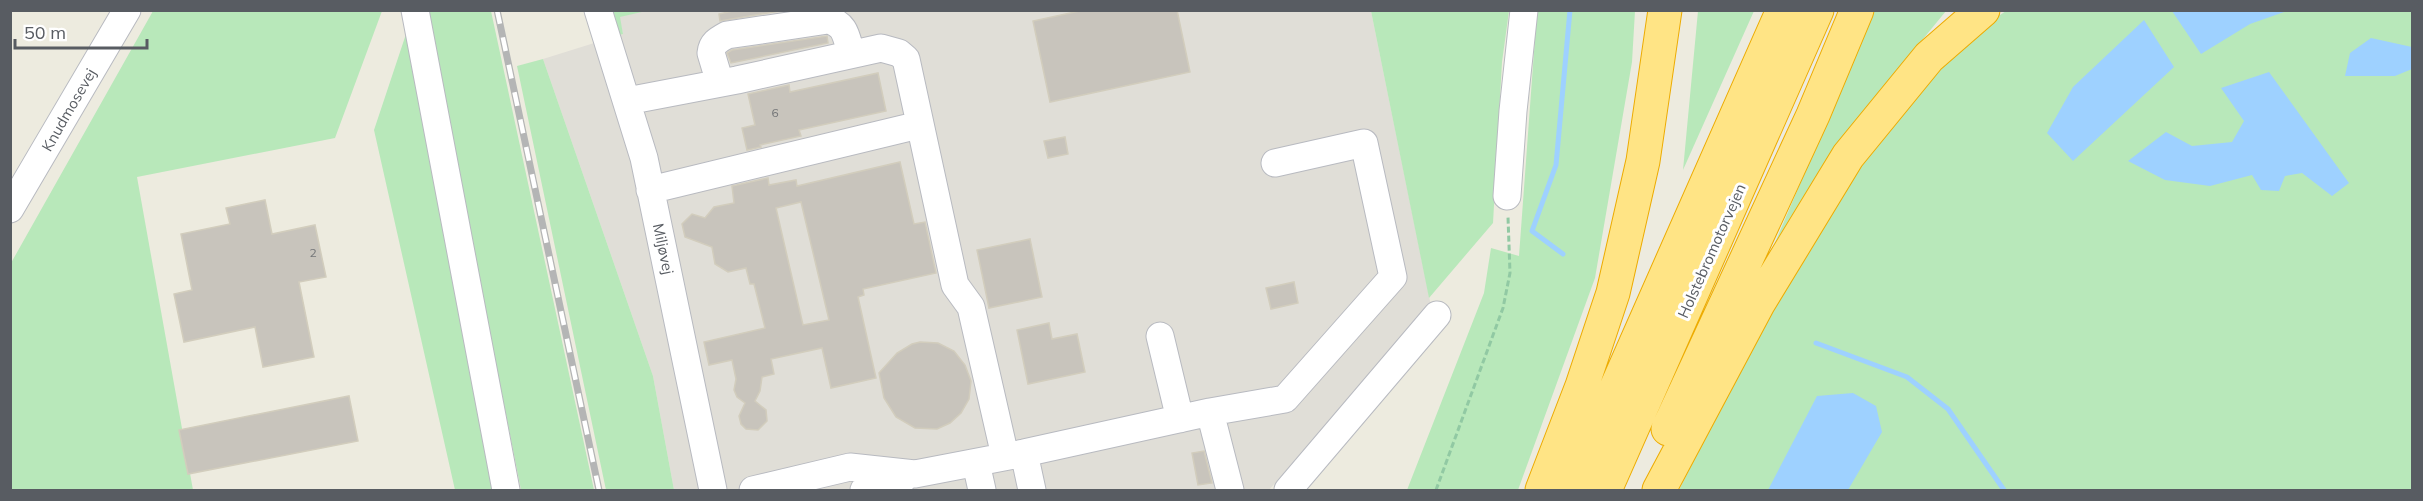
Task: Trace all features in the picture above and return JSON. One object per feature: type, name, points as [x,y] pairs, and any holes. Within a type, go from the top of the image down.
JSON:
[{"type":"highway","points":[[1657,50],[1658,10]]},
{"type":"highway","points":[[1542,490],[1582,386],[1613,293],[1642,161],[1657,50],[1665,10]]},
{"type":"highway","points":[[1571,490],[1783,10]]},
{"type":"highway","name":"Holstebromotorvejen","points":[[1605,490],[1817,10]]},
{"type":"highway","points":[[1639,490],[1813,115],[1857,10]]},
{"type":"highway","points":[[1659,490],[1758,304],[1848,156],[1929,57],[1983,10]]},
{"type":"street","name":"Knudmosevej","points":[[10,209],[127,10]]},
{"type":"street","points":[[415,10],[506,490]]},
{"type":"street","name":"Miljøvej","points":[[598,10],[644,158],[713,490]]},
{"type":"street","points":[[1507,196],[1524,10]]},
{"type":"street","points":[[720,83],[711,53],[713,44],[727,35],[828,20],[844,28],[851,53]]},
{"type":"street","points":[[627,101],[720,83],[851,53],[881,48],[899,52],[906,59],[955,285],[970,307],[1014,455],[1032,490]]},
{"type":"street","points":[[650,190],[919,125]]},
{"type":"street","points":[[864,490],[916,482],[976,463],[1210,412],[1285,399],[1393,277],[1364,143],[1275,163]]},
{"type":"street","points":[[1288,490],[1437,315]]},
{"type":"street","points":[[1160,336],[1180,419]]},
{"type":"street","points":[[1210,412],[1230,490]]},
{"type":"street","points":[[976,463],[982,490]]},
{"type":"street","points":[[753,490],[850,467],[916,482]]},
{"type":"path","points":[[1436,490],[1503,308],[1510,273],[1507,196]]},
{"type":"shaded area","points":[[646,10],[1371,11],[1431,306],[1269,490],[674,490],[653,376],[543,59],[623,34],[619,17]]},
{"type":"green space","points":[[153,11],[382,11],[335,138],[137,177],[193,490],[11,490],[11,263]]},
{"type":"green space","points":[[426,11],[491,11],[594,490],[521,490]]},
{"type":"green space","points":[[607,11],[646,11],[620,17],[623,34],[616,36]]},
{"type":"green space","points":[[1371,11],[1509,11],[1502,62],[1493,223],[1429,298]]},
{"type":"green space","points":[[1537,11],[1635,11],[1632,62],[1595,278],[1518,490],[1407,490],[1484,293],[1491,248],[1519,256]]},
{"type":"green space","points":[[1698,11],[1754,11],[1683,170]]},
{"type":"green space","points":[[1874,11],[1946,11],[1850,128],[1768,259]]},
{"type":"green space","points":[[2006,11],[2412,11],[2412,490],[1679,490],[1757,334],[1862,157],[1970,35]]},
{"type":"green space","points":[[409,25],[496,490],[455,490],[374,130]]},
{"type":"green space","points":[[543,59],[653,376],[674,490],[606,490],[517,66]]},
{"type":"water","points":[[2172,11],[2287,11],[2250,24],[2201,54]]},
{"type":"water","points":[[2144,20],[2174,67],[2073,161],[2047,133],[2073,87]]},
{"type":"water","points":[[2371,38],[2412,47],[2412,69],[2395,76],[2345,76],[2350,53]]},
{"type":"water","points":[[2269,72],[2349,183],[2332,196],[2302,173],[2285,176],[2279,191],[2261,190],[2252,175],[2210,186],[2165,180],[2128,161],[2166,132],[2192,146],[2232,142],[2244,121],[2221,88]]},
{"type":"water","points":[[1853,393],[1876,406],[1882,432],[1848,490],[1768,490],[1817,396]]},
{"type":"building","points":[[737,10],[785,10],[720,21],[719,14]]},
{"type":"building","points":[[1084,10],[1177,10],[1190,72],[1050,102],[1033,21]]},
{"type":"building","points":[[827,36],[828,43],[731,63],[727,53],[732,50]]},
{"type":"building","points":[[878,73],[886,111],[799,130],[801,136],[747,150],[742,128],[755,125],[748,94],[789,85],[790,92]]},
{"type":"building","points":[[1065,137],[1068,154],[1048,158],[1044,141]]},
{"type":"building","points":[[900,162],[914,224],[925,222],[936,273],[863,289],[864,295],[858,297],[876,378],[831,388],[822,348],[771,359],[774,374],[762,377],[760,391],[755,401],[766,410],[767,421],[758,430],[746,429],[741,424],[739,416],[745,403],[737,397],[734,390],[736,379],[732,360],[709,365],[704,342],[765,328],[754,284],[750,284],[746,268],[728,272],[715,264],[712,247],[685,237],[682,224],[692,214],[705,218],[714,207],[734,203],[732,186],[768,178],[769,185],[796,180],[797,186]],"holes":[[[801,202],[829,320],[803,325],[776,208]]]},
{"type":"building","points":[[265,200],[272,234],[315,225],[326,277],[299,282],[314,357],[263,367],[255,327],[184,342],[174,294],[192,290],[181,234],[230,224],[226,208]]},
{"type":"building","points":[[1030,239],[1042,297],[989,308],[977,250]]},
{"type":"building","points":[[1294,282],[1298,303],[1271,309],[1266,288]]},
{"type":"building","points":[[1049,323],[1052,339],[1077,334],[1085,372],[1028,384],[1017,330]]},
{"type":"building","points":[[920,342],[938,343],[954,351],[965,365],[971,381],[969,399],[961,413],[950,423],[937,429],[915,428],[896,417],[884,398],[879,373],[897,353]]},
{"type":"building","points":[[349,396],[358,441],[188,474],[179,430]]},
{"type":"building","points":[[1204,451],[1212,483],[1198,485],[1192,453]]},
{"type":"waterway","points":[[1563,254],[1532,231],[1556,165],[1570,10]]},
{"type":"waterway","points":[[1816,343],[1907,377],[1948,409],[2004,490]]},
{"type":"railway","points":[[497,10],[599,490]]}]
